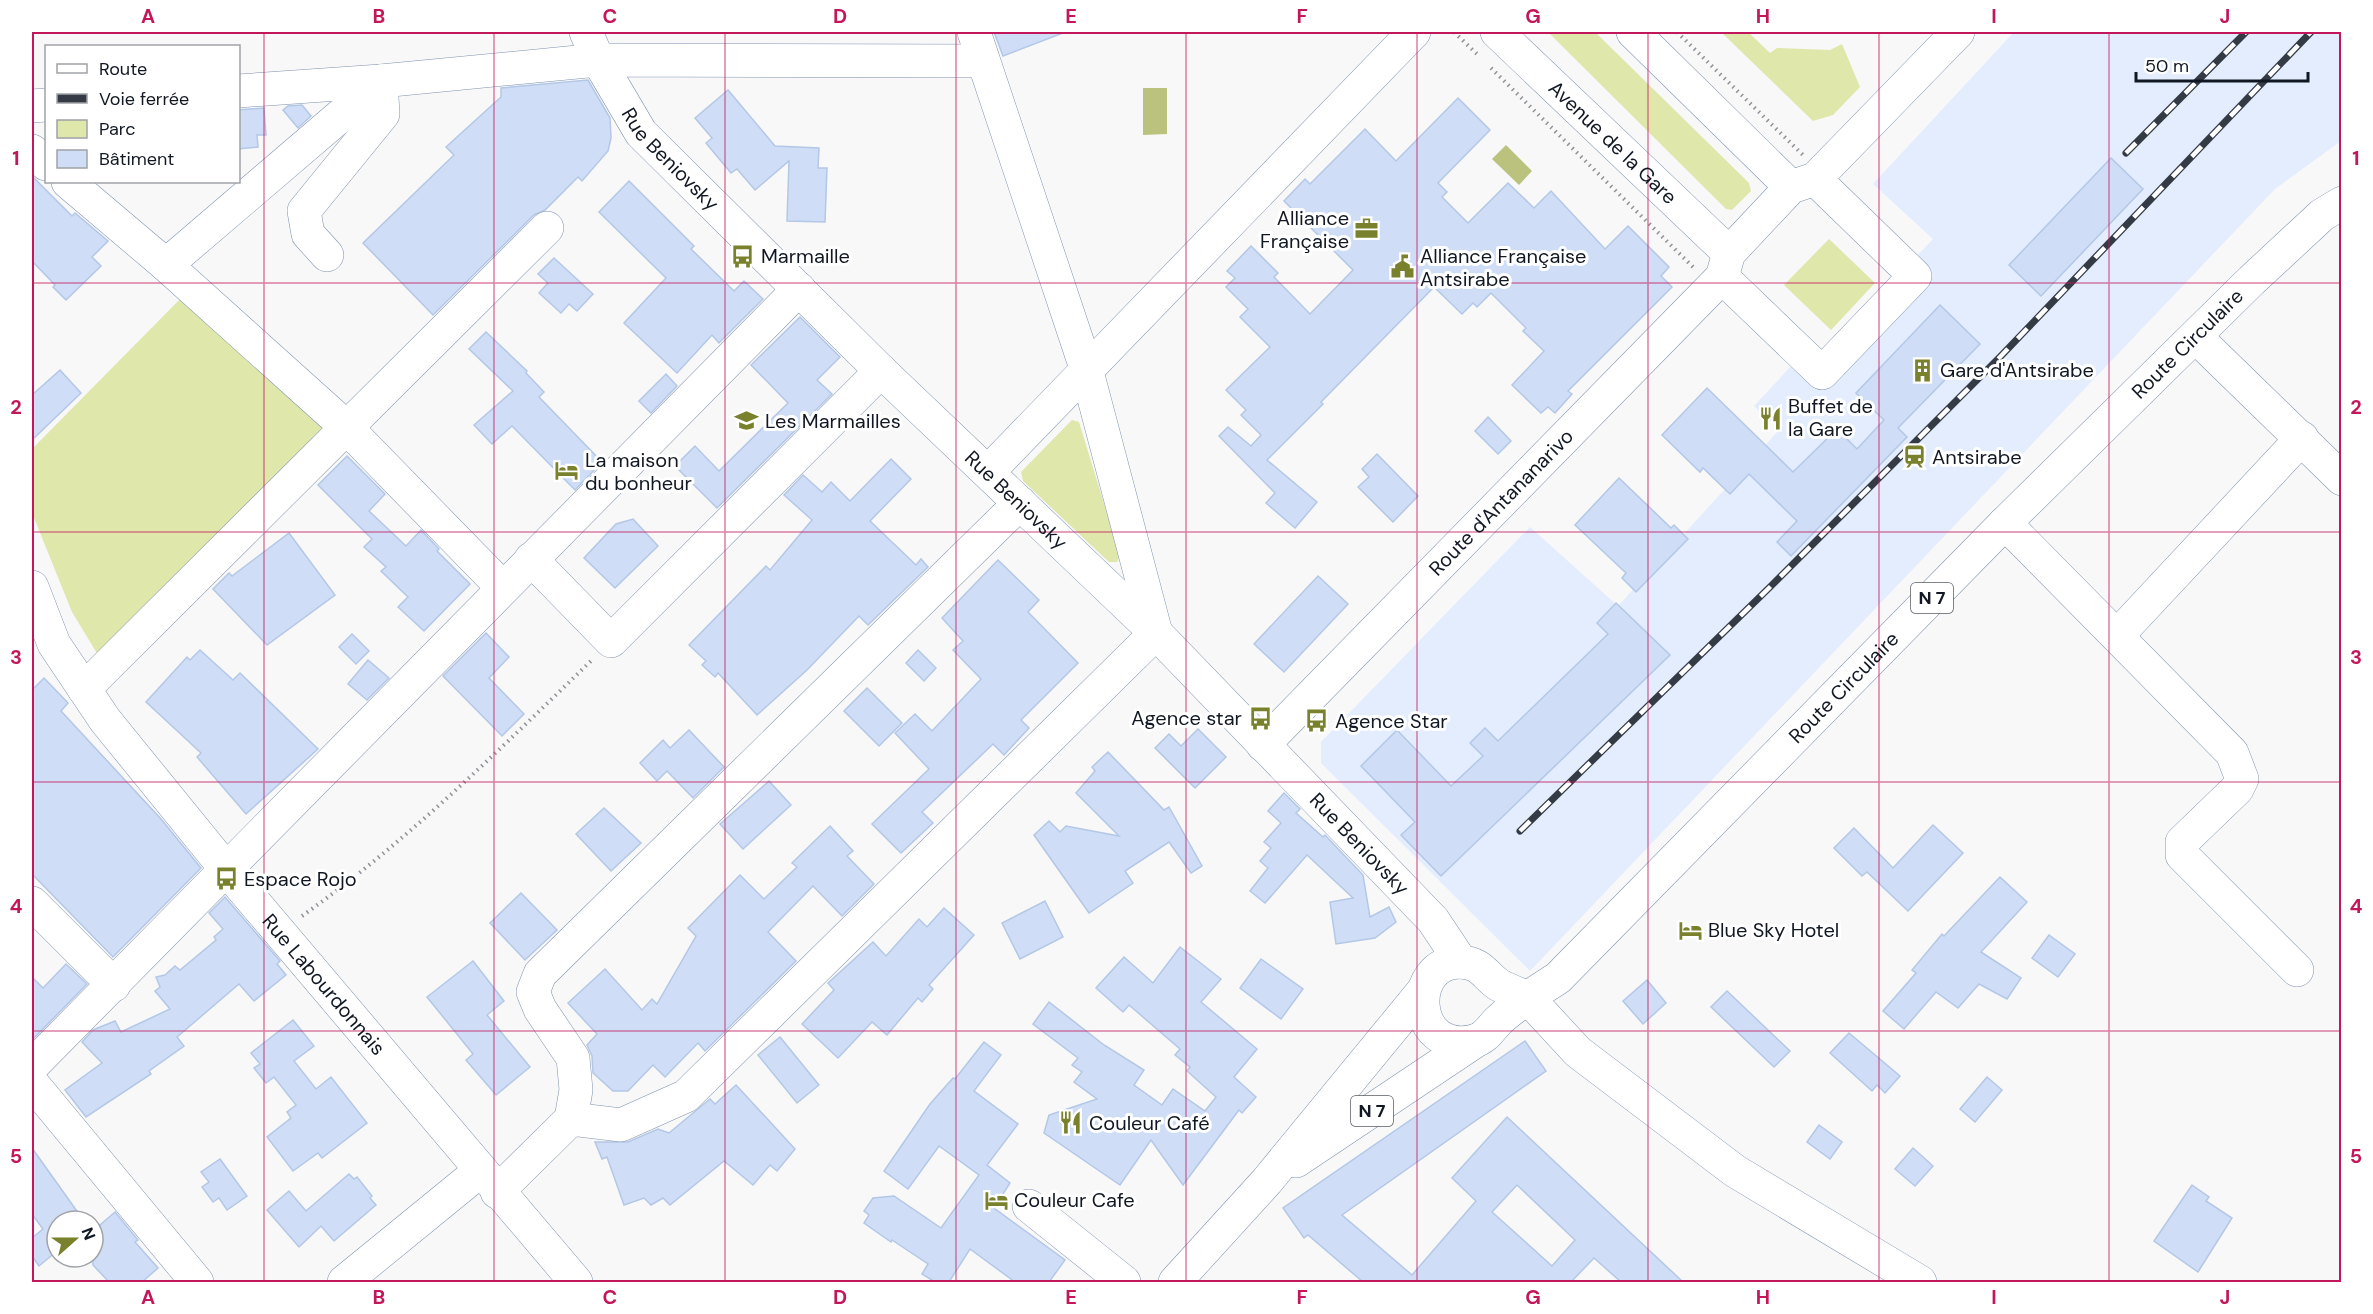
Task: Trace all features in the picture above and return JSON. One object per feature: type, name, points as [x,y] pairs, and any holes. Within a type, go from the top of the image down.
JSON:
[{"type":"street","points":[[988,472],[1086,368],[1414,32]]},
{"type":"street","points":[[1633,32],[1809,179],[1959,32]]},
{"type":"street","name":"Avenue de la Gare","points":[[1489,45],[1822,373],[1915,276],[1809,179]]},
{"type":"street","points":[[240,91],[381,81],[592,46],[978,46],[1086,368],[1156,633],[686,1096],[621,1125],[571,1119]]},
{"type":"street","name":"Rue Beniovsky","points":[[592,46],[641,132],[880,371],[1156,633],[1432,920],[1461,962]]},
{"type":"street","points":[[327,255],[308,234],[304,212],[383,114],[381,81]]},
{"type":"street","points":[[166,265],[381,81]]},
{"type":"street","points":[[32,151],[45,163]]},
{"type":"street","name":"Route d'Antananarivo","points":[[1263,745],[1809,179]]},
{"type":"street","points":[[69,183],[166,265],[345,426],[503,588]]},
{"type":"street","name":"Route Circulaire","points":[[1528,998],[1558,978],[2006,523],[2252,280],[2322,215],[2342,203]]},
{"type":"street","points":[[84,689],[345,426],[547,228]]},
{"type":"street","points":[[32,1066],[798,289]]},
{"type":"street","points":[[2196,337],[2342,479]]},
{"type":"street","points":[[531,559],[611,641],[880,371]]},
{"type":"street","points":[[2117,636],[2302,438]]},
{"type":"street","points":[[344,1282],[488,1181],[571,1119],[576,1090],[573,1058],[540,1010],[533,992],[540,974],[1020,503]]},
{"type":"street","points":[[2006,523],[2232,753],[2240,767],[2242,778],[2237,789],[2182,842],[2182,855],[2297,970]]},
{"type":"street","name":"Rue Labourdonnais","points":[[32,587],[54,644],[105,720],[226,869],[488,1181],[576,1282]]},
{"type":"street","points":[[32,903],[114,984]]},
{"type":"street","points":[[1461,962],[1482,968],[1497,984],[1528,998],[1578,1052],[1734,1171],[1920,1282]]},
{"type":"street","name":"N 7","points":[[1175,1282],[1267,1181],[1423,991],[1431,976],[1444,966],[1461,962]]},
{"type":"street","points":[[1423,991],[1422,1009],[1428,1025],[1442,1038],[1459,1043],[1487,1031],[1502,1002],[1497,984]]},
{"type":"street","name":"N 7","points":[[1267,1181],[1487,1031],[1528,998]]},
{"type":"street","points":[[32,1083],[197,1282]]},
{"type":"street","points":[[1029,1206],[1124,1282]]},
{"type":"path","points":[[1454,32],[1489,45]]},
{"type":"path","points":[[1677,32],[1809,179]]},
{"type":"path","points":[[1490,66],[1721,272]]},
{"type":"path","points":[[280,933],[353,880],[459,789],[611,641]]},
{"type":"shaded area","points":[[2014,32],[2341,32],[2341,141],[2275,189],[1530,971],[1321,763],[1321,742],[1530,527],[1618,606],[1779,430],[1754,406],[1796,361],[1807,371],[1933,239],[1873,184]]},
{"type":"shaded area","points":[[1143,88],[1167,88],[1167,134],[1143,135]]},
{"type":"shaded area","points":[[1506,145],[1532,171],[1519,185],[1492,159]]},
{"type":"green space","points":[[1548,32],[1595,32],[1749,183],[1751,191],[1732,210],[1726,209]]},
{"type":"green space","points":[[1721,32],[1748,32],[1770,53],[1777,48],[1830,50],[1842,44],[1860,87],[1833,115],[1813,121]]},
{"type":"green space","points":[[1829,239],[1875,283],[1831,330],[1784,285]]},
{"type":"green space","points":[[191,288],[329,429],[98,655],[72,612],[32,513],[32,449]]},
{"type":"green space","points":[[1072,420],[1079,422],[1120,556],[1117,562],[1109,562],[1023,481],[1021,472]]},
{"type":"building","points":[[994,32],[1062,32],[1063,33],[1003,56]]},
{"type":"building","points":[[588,80],[610,118],[611,138],[608,151],[582,181],[578,177],[545,210],[534,215],[433,315],[363,243],[454,155],[446,147],[501,97],[501,88]]},
{"type":"building","points":[[728,90],[775,146],[819,148],[818,168],[827,168],[825,222],[787,221],[789,161],[755,190],[737,169],[731,173],[706,143],[712,138],[695,118]]},
{"type":"building","points":[[1458,98],[1490,130],[1438,183],[1447,192],[1442,197],[1468,223],[1508,183],[1534,208],[1551,191],[1605,249],[1628,226],[1669,267],[1661,276],[1672,287],[1568,391],[1572,394],[1555,413],[1548,407],[1541,413],[1512,385],[1544,351],[1523,331],[1526,328],[1491,293],[1477,307],[1473,303],[1462,314],[1434,287],[1267,460],[1317,502],[1295,528],[1266,503],[1275,493],[1219,436],[1228,427],[1251,446],[1261,435],[1241,415],[1246,410],[1226,390],[1270,347],[1240,317],[1248,309],[1226,287],[1235,278],[1227,271],[1251,246],[1278,273],[1274,277],[1310,314],[1353,270],[1284,201],[1305,179],[1310,184],[1365,129],[1396,161]]},
{"type":"building","points":[[302,105],[311,116],[298,128],[283,110],[288,106]]},
{"type":"building","points":[[264,108],[266,135],[257,135],[258,147],[240,149],[240,110]]},
{"type":"building","points":[[2111,158],[2143,189],[2041,296],[2009,265]]},
{"type":"building","points":[[32,176],[72,216],[75,213],[108,241],[92,257],[101,266],[66,300],[32,261]]},
{"type":"building","points":[[629,181],[694,246],[691,249],[734,291],[744,281],[763,299],[719,343],[712,335],[677,373],[624,323],[666,278],[599,212]]},
{"type":"building","points":[[554,258],[593,294],[577,311],[569,304],[561,313],[539,293],[548,283],[538,274]]},
{"type":"building","points":[[1940,305],[1980,344],[1898,428],[1907,437],[1791,556],[1777,542],[1797,521],[1749,474],[1730,494],[1703,468],[1700,472],[1662,435],[1707,388],[1793,472],[1837,429],[1857,449],[1884,420],[1856,393]]},
{"type":"building","points":[[800,317],[840,357],[817,380],[832,394],[717,508],[675,466],[695,446],[719,471],[788,403],[751,365]]},
{"type":"building","points":[[486,332],[527,371],[526,373],[544,392],[539,397],[602,462],[575,490],[512,426],[492,444],[474,425],[513,391],[469,349]]},
{"type":"building","points":[[60,370],[81,393],[32,440],[32,395]]},
{"type":"building","points":[[666,374],[677,386],[651,413],[639,401]]},
{"type":"building","points":[[1488,417],[1511,441],[1498,454],[1475,431]]},
{"type":"building","points":[[1377,454],[1418,496],[1393,522],[1358,487],[1369,477],[1362,469]]},
{"type":"building","points":[[347,456],[385,494],[369,511],[406,546],[421,530],[439,549],[437,551],[470,584],[424,631],[398,607],[408,597],[381,571],[386,567],[364,547],[372,539],[318,485]]},
{"type":"building","points":[[891,459],[911,479],[870,521],[916,565],[921,559],[928,567],[868,625],[859,616],[807,670],[757,715],[718,673],[715,677],[702,665],[706,661],[689,645],[766,566],[770,570],[812,520],[784,495],[803,475],[822,492],[831,482],[850,501]]},
{"type":"building","points":[[1619,478],[1671,528],[1674,525],[1688,539],[1636,592],[1622,578],[1626,573],[1575,525]]},
{"type":"building","points":[[633,519],[658,546],[615,588],[584,558],[616,524]]},
{"type":"building","points":[[289,533],[335,595],[267,645],[213,589],[229,573],[232,576]]},
{"type":"building","points":[[998,560],[1039,600],[1028,612],[1078,663],[1021,720],[1029,728],[1004,755],[993,744],[922,812],[933,823],[901,853],[872,824],[929,769],[895,733],[915,714],[932,731],[981,679],[953,650],[963,641],[942,618]]},
{"type":"building","points":[[1318,576],[1348,604],[1284,672],[1254,644]]},
{"type":"building","points":[[1616,603],[1670,655],[1441,876],[1401,835],[1415,822],[1361,766],[1397,730],[1451,786],[1483,756],[1470,743],[1485,728],[1498,741],[1608,634],[1597,623]]},
{"type":"building","points":[[486,633],[509,657],[489,678],[524,714],[502,736],[443,676]]},
{"type":"building","points":[[352,634],[369,651],[356,664],[339,647]]},
{"type":"building","points":[[200,650],[233,680],[240,673],[318,749],[246,814],[197,757],[201,753],[146,702],[187,657],[190,660]]},
{"type":"building","points":[[918,650],[936,668],[924,681],[906,663]]},
{"type":"building","points":[[368,660],[389,678],[367,700],[348,684]]},
{"type":"building","points":[[44,678],[68,703],[61,711],[161,819],[201,868],[113,957],[32,874],[32,690]]},
{"type":"building","points":[[867,688],[902,723],[879,746],[844,711]]},
{"type":"building","points":[[1198,729],[1226,757],[1195,788],[1155,748],[1169,734],[1181,746]]},
{"type":"building","points":[[689,730],[724,767],[693,798],[667,771],[657,781],[640,763],[663,740],[670,748]]},
{"type":"building","points":[[1108,752],[1164,810],[1169,807],[1202,866],[1191,873],[1169,842],[1125,871],[1133,883],[1089,913],[1034,835],[1049,821],[1060,832],[1066,826],[1119,836],[1076,793],[1095,771],[1092,767]]},
{"type":"building","points":[[769,781],[791,805],[743,849],[720,824]]},
{"type":"building","points":[[1284,793],[1300,809],[1296,813],[1323,837],[1325,835],[1363,875],[1370,917],[1389,907],[1396,922],[1375,938],[1336,944],[1330,902],[1353,898],[1307,855],[1265,903],[1250,891],[1268,868],[1260,861],[1271,848],[1264,842],[1281,823],[1268,811]]},
{"type":"building","points":[[604,808],[641,843],[611,871],[576,834]]},
{"type":"building","points":[[1933,825],[1963,853],[1908,911],[1867,872],[1862,876],[1834,848],[1854,828],[1893,868]]},
{"type":"building","points":[[830,826],[853,851],[847,856],[874,884],[842,916],[813,886],[768,932],[796,961],[705,1051],[698,1043],[665,1077],[653,1065],[628,1091],[613,1091],[593,1073],[592,1056],[587,1045],[597,1034],[568,1003],[605,969],[642,1010],[652,999],[657,1004],[696,936],[688,928],[740,875],[764,899],[797,867],[792,863]]},
{"type":"building","points":[[2000,877],[2027,902],[1981,952],[2021,978],[2007,999],[1979,984],[1958,1008],[1936,992],[1904,1029],[1883,1011],[1916,973],[1912,970],[1942,934],[1944,936]]},
{"type":"building","points":[[521,893],[557,930],[525,960],[490,923]]},
{"type":"building","points":[[225,897],[280,961],[277,964],[286,975],[254,1001],[239,984],[177,1037],[184,1046],[149,1071],[151,1074],[86,1117],[65,1090],[102,1063],[82,1042],[93,1030],[115,1021],[121,1032],[170,1009],[155,991],[160,987],[156,977],[165,975],[175,966],[180,970],[216,940],[214,937],[223,929],[209,913]]},
{"type":"building","points":[[1045,901],[1063,937],[1020,959],[1002,923]]},
{"type":"building","points":[[944,908],[974,935],[929,985],[933,989],[922,1002],[918,998],[887,1035],[872,1022],[838,1058],[802,1024],[834,990],[828,983],[873,942],[886,956],[919,919],[927,927]]},
{"type":"building","points":[[2049,935],[2075,954],[2058,977],[2032,958]]},
{"type":"building","points":[[1180,947],[1221,979],[1201,1002],[1257,1049],[1234,1077],[1256,1097],[1242,1113],[1239,1110],[1183,1185],[1151,1140],[1120,1185],[1044,1133],[1049,1115],[1097,1099],[1074,1082],[1082,1072],[1072,1065],[1078,1058],[1033,1024],[1049,1002],[1104,1045],[1144,1070],[1134,1085],[1162,1105],[1173,1089],[1205,1111],[1216,1097],[1187,1071],[1190,1067],[1175,1055],[1180,1049],[1129,1005],[1123,1012],[1096,988],[1124,957],[1153,983]]},
{"type":"building","points":[[1261,959],[1303,989],[1281,1019],[1240,988]]},
{"type":"building","points":[[473,961],[504,1001],[487,1015],[530,1067],[496,1095],[466,1060],[473,1054],[427,997]]},
{"type":"building","points":[[66,964],[87,984],[32,1040],[32,977],[43,988]]},
{"type":"building","points":[[1647,980],[1666,1003],[1643,1024],[1623,1001]]},
{"type":"building","points":[[1727,991],[1790,1051],[1774,1067],[1711,1007]]},
{"type":"building","points":[[293,1020],[314,1046],[294,1061],[316,1089],[331,1077],[367,1123],[322,1158],[318,1153],[293,1171],[267,1137],[291,1118],[287,1112],[296,1105],[274,1077],[266,1083],[254,1068],[260,1064],[251,1053]]},
{"type":"building","points":[[1849,1033],[1900,1076],[1885,1093],[1877,1085],[1872,1091],[1830,1053]]},
{"type":"building","points":[[780,1037],[819,1085],[797,1103],[758,1055]]},
{"type":"building","points":[[1525,1041],[1546,1071],[1342,1215],[1412,1275],[1476,1201],[1452,1178],[1507,1117],[1683,1282],[1621,1282],[1594,1258],[1571,1282],[1363,1282],[1308,1235],[1304,1238],[1283,1208]],"holes":[[[1517,1185],[1575,1240],[1552,1266],[1492,1212]]]},
{"type":"building","points":[[984,1042],[1001,1055],[974,1091],[1018,1124],[987,1165],[1010,1183],[994,1208],[1065,1260],[1049,1282],[1015,1282],[970,1249],[949,1282],[935,1282],[922,1274],[928,1264],[864,1223],[869,1215],[864,1211],[873,1198],[894,1196],[941,1228],[979,1175],[939,1146],[908,1189],[884,1171],[930,1104],[953,1078],[955,1079]]},
{"type":"building","points":[[1987,1077],[2002,1090],[1975,1122],[1960,1109]]},
{"type":"building","points":[[736,1085],[795,1149],[777,1171],[770,1165],[753,1185],[724,1161],[670,1205],[663,1198],[651,1205],[644,1198],[624,1205],[607,1157],[602,1159],[595,1142],[628,1142],[658,1129],[669,1133],[710,1099],[715,1104]]},
{"type":"building","points":[[1819,1125],[1842,1142],[1830,1159],[1807,1142]]},
{"type":"building","points":[[32,1148],[75,1209],[45,1209],[45,1261],[39,1266],[32,1256],[32,1238],[43,1229],[32,1214]]},
{"type":"building","points":[[1913,1148],[1933,1166],[1915,1186],[1895,1169]]},
{"type":"building","points":[[220,1159],[247,1196],[227,1210],[219,1198],[213,1202],[202,1187],[209,1182],[201,1172]]},
{"type":"building","points":[[349,1174],[354,1179],[357,1177],[376,1205],[334,1241],[321,1226],[299,1247],[267,1210],[289,1191],[306,1211]]},
{"type":"building","points":[[2192,1185],[2209,1197],[2206,1201],[2232,1218],[2198,1272],[2154,1241]]},
{"type":"building","points":[[115,1212],[138,1240],[135,1242],[158,1268],[142,1282],[109,1282],[97,1269],[105,1269],[105,1221]]},
{"type":"railway","points":[[2126,153],[2246,32]]},
{"type":"railway","points":[[1520,831],[1770,587],[2000,357],[2311,32]]},
{"type":"place","name":"Alliance Française","points":[[1367,229]]},
{"type":"place","name":"Marmaille","points":[[743,256]]},
{"type":"place","name":"Alliance Française Antsirabe","points":[[1402,267]]},
{"type":"place","name":"Gare d'Antsirabe","points":[[1922,370]]},
{"type":"place","name":"Buffet de la Gare","points":[[1770,418]]},
{"type":"place","name":"Les Marmailles","points":[[747,421]]},
{"type":"place","name":"Antsirabe","points":[[1914,457]]},
{"type":"place","name":"La maison du bonheur","points":[[567,471]]},
{"type":"place","name":"Agence star","points":[[1260,718]]},
{"type":"place","name":"Agence Star","points":[[1317,721]]},
{"type":"place","name":"Espace Rojo","points":[[226,879]]},
{"type":"place","name":"Blue Sky Hotel","points":[[1690,930]]},
{"type":"place","name":"Couleur Café","points":[[1071,1123]]},
{"type":"place","name":"Couleur Cafe","points":[[996,1200]]}]
